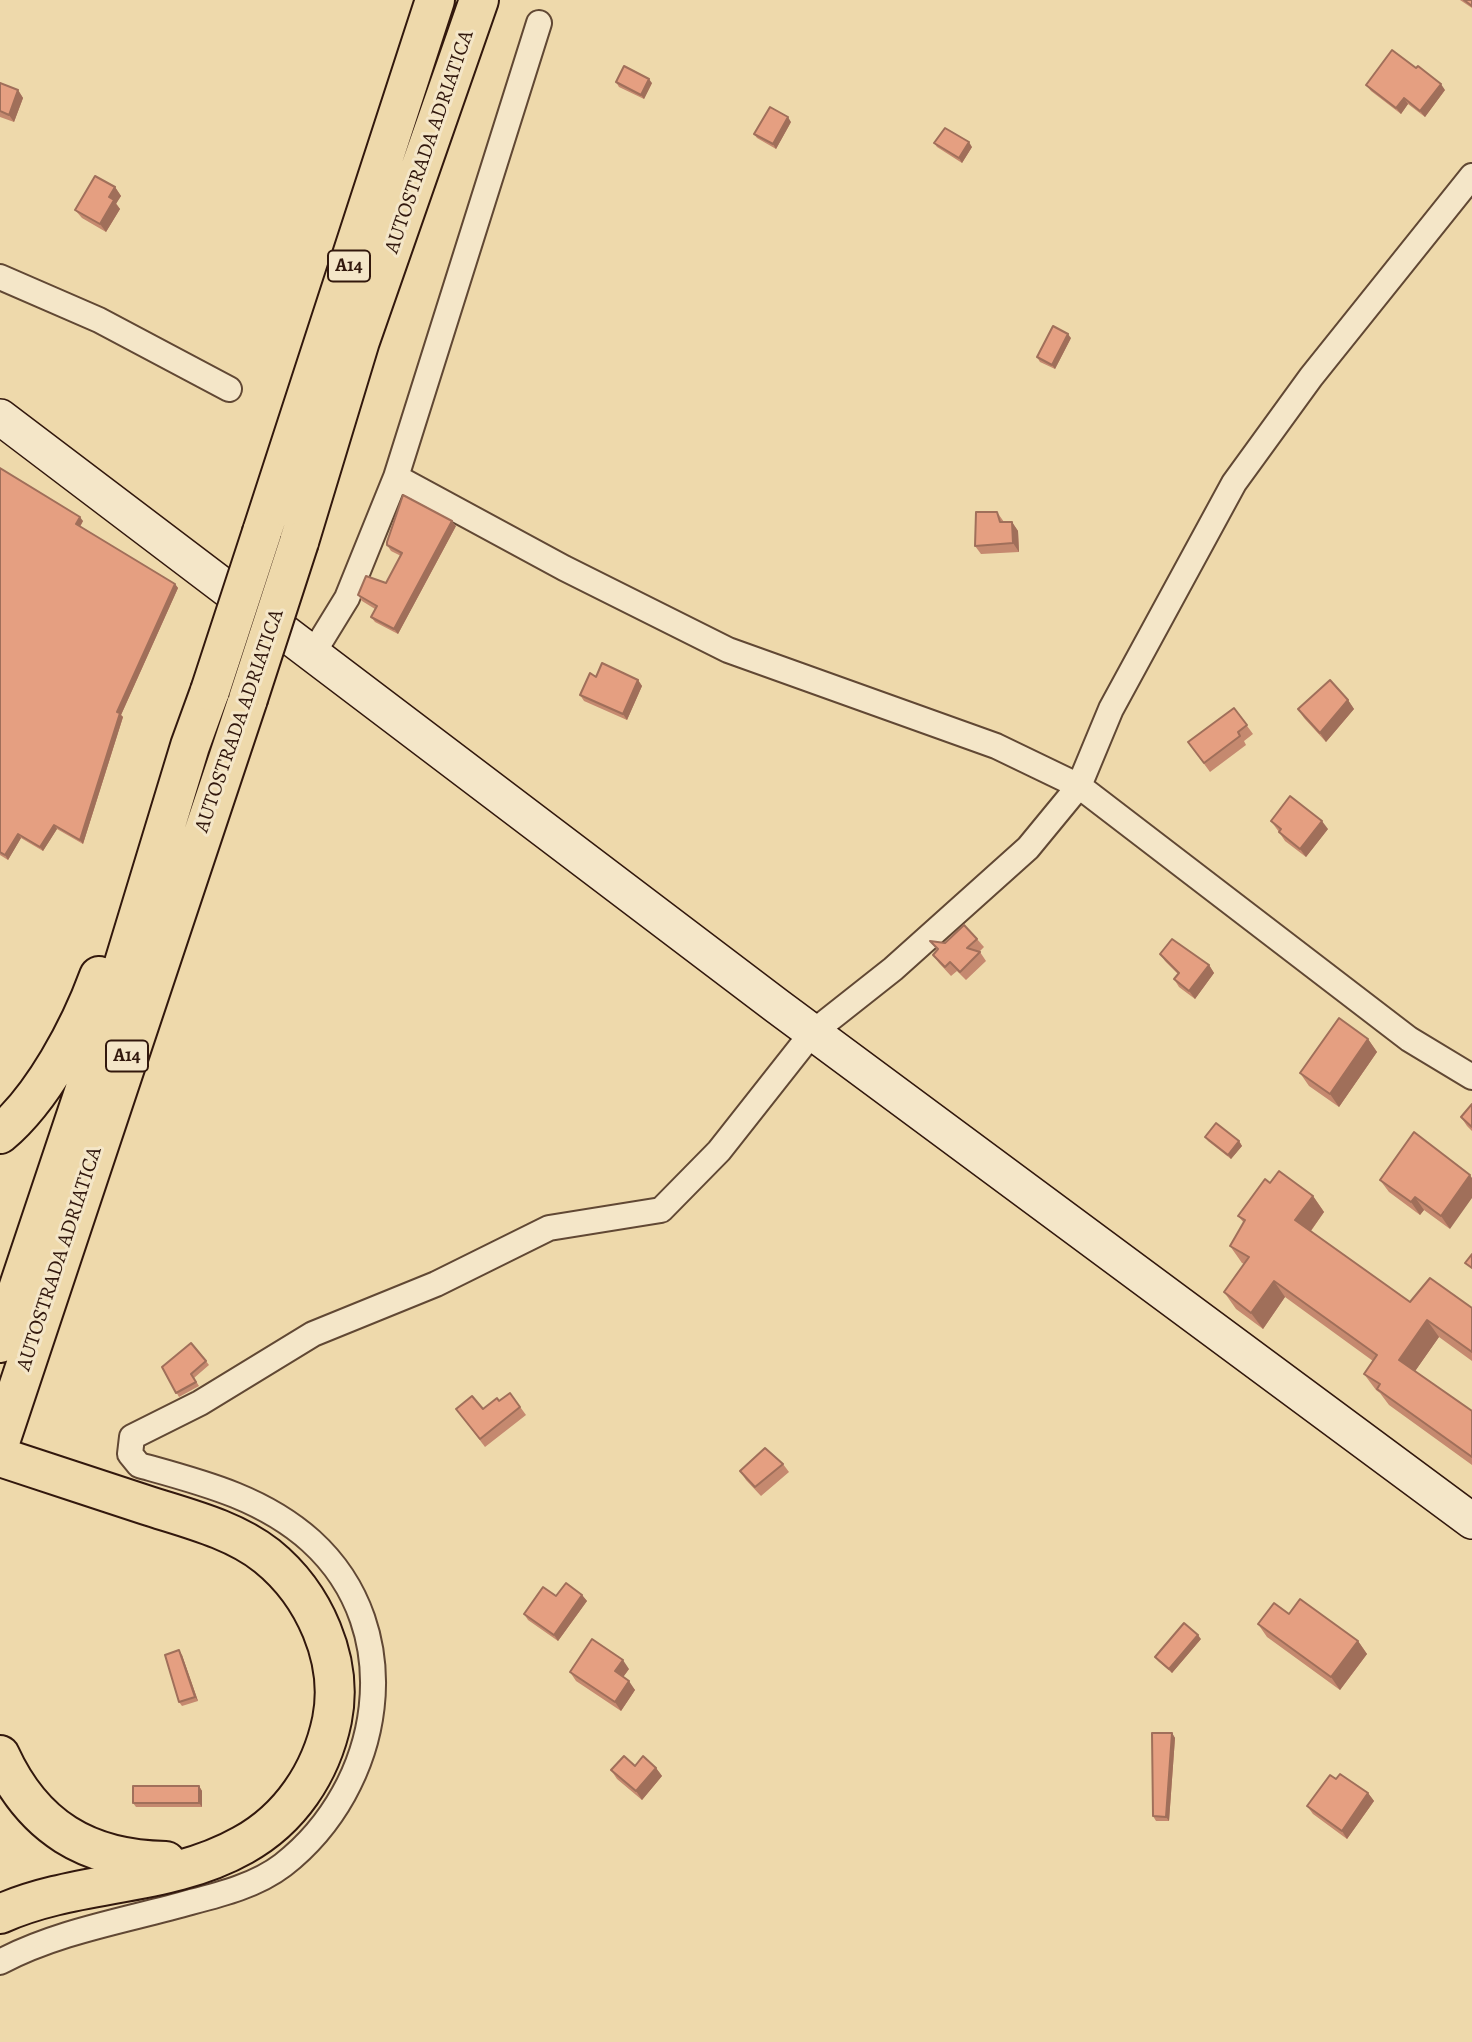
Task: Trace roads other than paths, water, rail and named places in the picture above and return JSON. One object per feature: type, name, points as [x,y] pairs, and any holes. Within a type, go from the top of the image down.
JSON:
[{"type":"highway","name":"AUTOSTRADA ADRIATICA","points":[[0,1343],[93,1065],[190,746],[435,0]]},
{"type":"highway","name":"AUTOSTRADA ADRIATICA","points":[[4,1428],[248,699],[360,341],[479,0]]},
{"type":"highway","name":"A14","points":[[0,1134],[27,1104],[64,1051],[94,990],[164,799],[190,746]]},
{"type":"highway","points":[[0,1457],[230,1535],[266,1556],[301,1593],[313,1611],[330,1655],[334,1683],[334,1712],[328,1740],[317,1767],[282,1816],[252,1839],[186,1871],[54,1896],[0,1914]]},
{"type":"highway","points":[[0,1755],[11,1779],[27,1801],[46,1822],[78,1842],[111,1856],[145,1861],[217,1856]]},
{"type":"main road","points":[[0,417],[812,1033],[1472,1521]]},
{"type":"street","points":[[312,655],[347,598],[396,477],[539,23]]},
{"type":"street","points":[[0,1962],[47,1942],[220,1894],[254,1882],[283,1865],[332,1813],[352,1780],[366,1744],[374,1705],[373,1666],[361,1616],[338,1571],[311,1541],[255,1503],[225,1489],[139,1465],[130,1454],[132,1437],[200,1403],[313,1334],[436,1284],[549,1228],[662,1210],[719,1151],[812,1033],[893,969],[1028,848],[1079,786],[1111,709],[1234,483],[1311,377],[1472,176]]},
{"type":"street","points":[[0,277],[99,320],[229,389]]},
{"type":"street","points":[[396,477],[564,568],[728,650],[996,747],[1079,786],[1409,1039],[1472,1077]]}]
